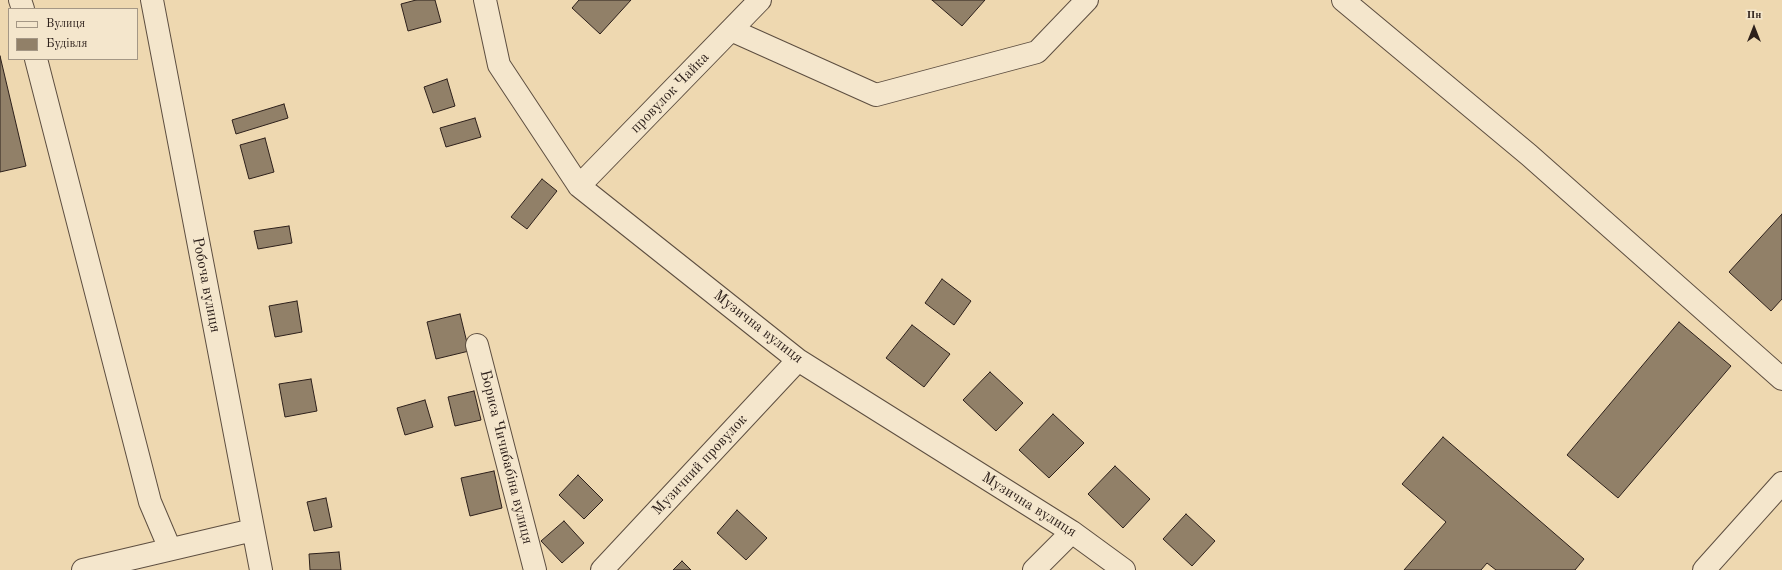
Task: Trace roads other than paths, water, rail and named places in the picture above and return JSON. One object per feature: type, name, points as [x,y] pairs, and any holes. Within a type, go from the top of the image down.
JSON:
[{"type":"street","name":"Робоча вулиця","points":[[152,0],[261,570]]},
{"type":"street","name":"Музична вулиця","points":[[485,0],[499,65],[579,186],[798,360],[1072,532],[1124,570]]},
{"type":"street","name":"провулок Чайка","points":[[579,186],[760,0]]},
{"type":"street","points":[[731,30],[876,95],[1037,52],[1087,0]]},
{"type":"street","points":[[1343,0],[1529,155],[1782,379]]},
{"type":"street","points":[[36,60],[150,502],[170,550]]},
{"type":"street","name":"Бориса Чичибабіна вулиця","points":[[477,344],[535,570]]},
{"type":"street","name":"Музичний провулок","points":[[602,570],[798,360]]},
{"type":"street","points":[[1704,570],[1782,483]]},
{"type":"street","points":[[83,570],[253,530]]},
{"type":"street","points":[[1034,570],[1072,532]]}]
